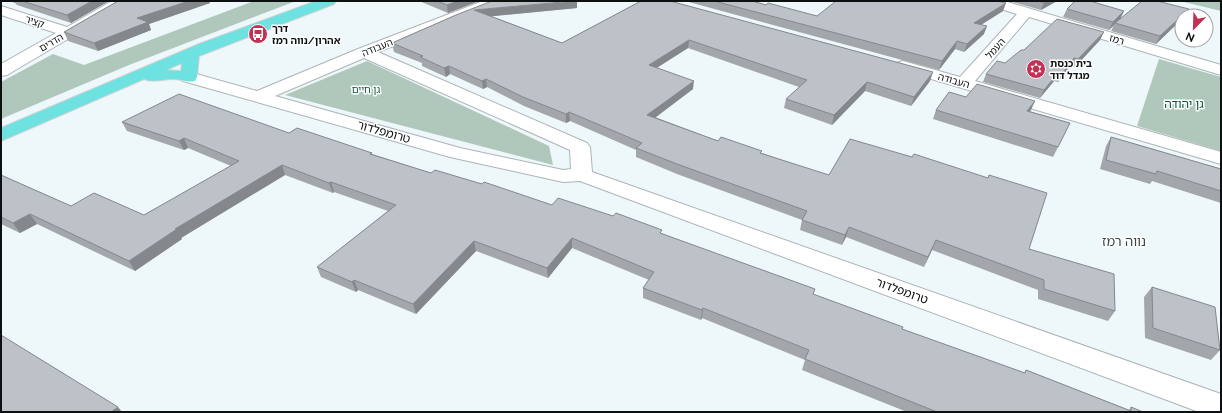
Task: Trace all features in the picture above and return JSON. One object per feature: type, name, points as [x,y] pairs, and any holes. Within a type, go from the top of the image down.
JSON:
[{"type":"main road","points":[[300,11],[320,1]]},
{"type":"main road","points":[[1,135],[191,54],[329,1]]},
{"type":"main road","points":[[127,81],[154,75],[173,74],[189,77],[191,54]]},
{"type":"street","name":"הדרים","points":[[1,71],[122,1]]},
{"type":"street","name":"העבודה","points":[[260,96],[364,52],[496,1]]},
{"type":"street","name":"רמז","points":[[989,1],[1221,70]]},
{"type":"street","name":"קציר","points":[[1,10],[69,32]]},
{"type":"street","name":"העמל","points":[[964,83],[1026,12]]},
{"type":"street","points":[[364,52],[580,147],[582,175]]},
{"type":"street","name":"העבודה","points":[[887,62],[1221,158]]},
{"type":"street","name":"טרומפלדור","points":[[189,77],[457,153],[563,176],[582,175],[1221,407]]},
{"type":"green space","points":[[254,1],[296,1],[129,65],[1,119],[1,82],[53,54],[84,65]]},
{"type":"green space","points":[[1180,1],[1221,1],[1221,11],[1214,8]]},
{"type":"green space","name":"גן יהודה","points":[[1159,59],[1221,77],[1221,151],[1137,126]]},
{"type":"green space","name":"גן חיים","points":[[367,61],[549,146],[553,165],[285,95]]},
{"type":"building","points":[[22,1],[92,1],[67,15]]},
{"type":"building","points":[[118,1],[189,1],[137,18],[148,22],[94,43],[64,32]]},
{"type":"building","points":[[437,1],[458,1],[447,5]]},
{"type":"building","points":[[492,1],[574,1],[474,10],[562,43],[641,1],[670,1],[933,72],[914,97],[867,82],[834,115],[786,99],[807,80],[689,40],[649,65],[694,81],[647,115],[718,141],[721,137],[762,151],[760,153],[829,175],[850,139],[912,157],[914,154],[988,178],[989,175],[1047,193],[1029,249],[1114,274],[1115,311],[1044,289],[1044,280],[936,240],[928,257],[849,227],[845,235],[802,220],[807,211],[636,148],[642,143],[569,112],[566,114],[523,97],[486,79],[482,81],[449,66],[444,68],[420,57],[423,56],[392,43]]},
{"type":"building","points":[[714,1],[752,1],[766,5],[768,3],[817,16],[836,1],[997,1],[1006,3],[974,23],[987,26],[967,44],[957,41],[942,61]]},
{"type":"building","points":[[1075,1],[1090,1],[1124,11],[1113,22],[1067,9]]},
{"type":"building","points":[[1142,1],[1157,1],[1185,8],[1174,8],[1174,23],[1160,36],[1115,23]]},
{"type":"building","points":[[1057,19],[1104,32],[1078,59],[1074,58],[1062,74],[1058,73],[1044,90],[986,74],[997,61],[1005,63],[1021,50],[1024,50]]},
{"type":"building","points":[[977,84],[1035,101],[1027,111],[1070,123],[1058,147],[936,110],[949,92],[966,97]]},
{"type":"building","points":[[179,94],[289,133],[297,128],[372,153],[370,154],[431,173],[435,170],[482,184],[484,182],[552,205],[558,198],[613,216],[616,213],[662,230],[660,233],[815,289],[813,294],[903,327],[902,329],[1025,373],[1026,370],[1131,411],[1131,407],[1143,412],[937,412],[805,359],[809,350],[703,308],[702,310],[643,288],[654,272],[572,238],[547,268],[474,241],[413,304],[354,280],[352,282],[317,267],[396,205],[331,182],[329,183],[282,165],[175,229],[177,229],[129,261],[30,214],[13,223],[1,217],[1,175],[71,206],[94,193],[144,215],[239,161],[184,138],[179,141],[122,122]]},
{"type":"building","points":[[1111,137],[1221,169],[1221,191],[1157,171],[1156,174],[1106,160]]},
{"type":"building","points":[[1152,287],[1215,307],[1220,350],[1153,328]]},
{"type":"building","points":[[1,335],[118,407],[111,412],[1,412]]},
{"type":"place","name":"דרך אהרון/נווה רמז","points":[[258,34]]},
{"type":"place","name":"בית כנסת מגדל דוד","points":[[1036,69]]},
{"type":"district","name":"נווה רמז","points":[[1124,241]]}]
